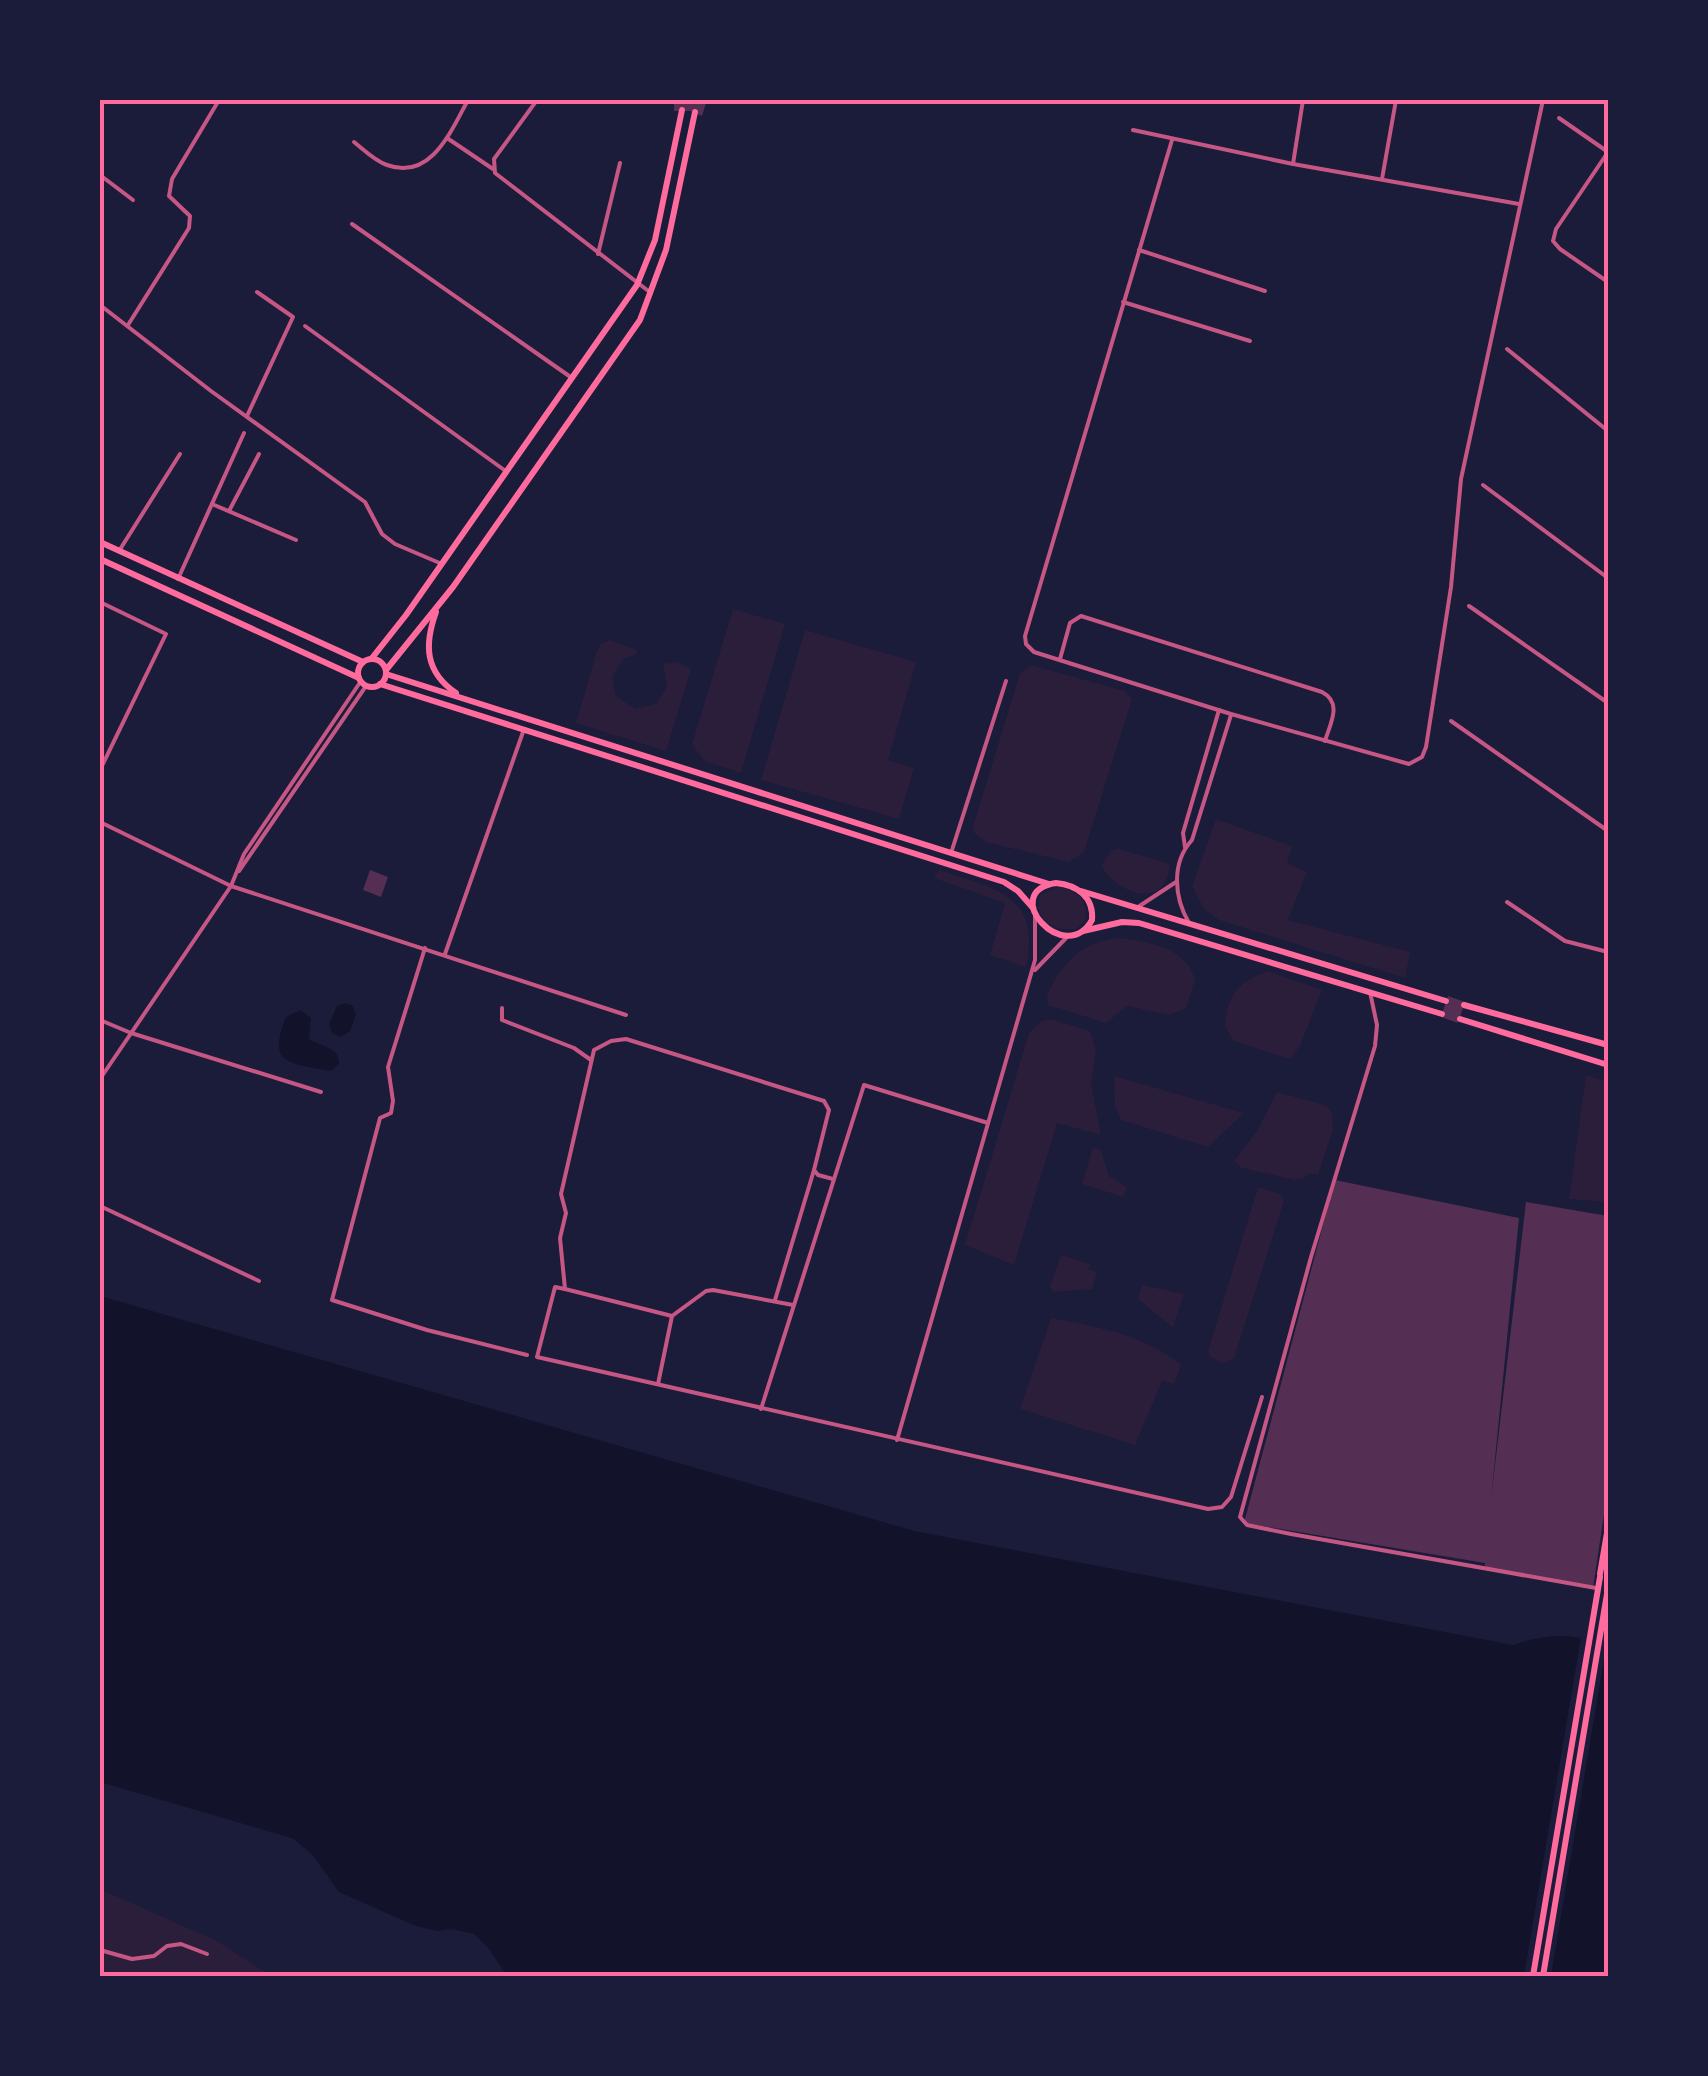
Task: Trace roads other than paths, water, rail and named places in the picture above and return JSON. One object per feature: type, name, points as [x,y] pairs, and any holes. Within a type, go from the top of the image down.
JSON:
[{"type":"main road","points":[[362,682],[358,669],[372,658],[442,564],[638,285],[655,240],[682,110]]},
{"type":"main road","points":[[380,684],[640,320],[666,250],[695,112]]},
{"type":"main road","points":[[100,542],[363,662]]},
{"type":"main road","points":[[100,559],[362,682],[380,684],[1004,882],[1018,891],[1051,931],[1069,935],[1122,922],[1140,923],[1442,1014]]},
{"type":"main road","points":[[440,603],[431,627],[428,654],[436,676],[461,696]]},
{"type":"main road","points":[[372,658],[381,661],[386,672],[654,760],[952,850],[1049,884],[1067,884],[1256,946],[1446,1000]]},
{"type":"main road","points":[[1034,912],[1035,894],[1049,884]]},
{"type":"main road","points":[[1080,891],[1092,909],[1092,920],[1083,931]]},
{"type":"main road","points":[[1252,957],[1256,946]]},
{"type":"main road","points":[[1464,1006],[1608,1045]]},
{"type":"main road","points":[[1460,1019],[1608,1065]]},
{"type":"main road","points":[[1534,1976],[1608,1526]]},
{"type":"main road","points":[[1543,1976],[1608,1589]]},
{"type":"street","points":[[128,326],[190,228],[190,216],[169,196],[172,179],[219,100]]},
{"type":"street","points":[[354,142],[384,165],[403,169],[424,165],[448,138],[468,100]]},
{"type":"street","points":[[493,169],[494,159],[537,100]]},
{"type":"street","points":[[1293,164],[1303,100]]},
{"type":"street","points":[[1382,180],[1396,100]]},
{"type":"street","points":[[1172,140],[1025,636],[1031,650],[1060,660],[1404,765],[1418,760],[1424,752],[1451,587],[1461,479],[1542,100]]},
{"type":"street","points":[[1559,118],[1608,152],[1556,229],[1553,241],[1608,282]]},
{"type":"street","points":[[1133,130],[1293,164],[1519,204]]},
{"type":"street","points":[[448,138],[652,294]]},
{"type":"street","points":[[598,254],[620,162]]},
{"type":"street","points":[[100,175],[133,200]]},
{"type":"street","points":[[352,224],[572,378]]},
{"type":"street","points":[[1138,250],[1265,291]]},
{"type":"street","points":[[247,416],[293,317],[257,292]]},
{"type":"street","points":[[1123,302],[1250,341]]},
{"type":"street","points":[[100,305],[365,502],[382,534],[395,544],[442,564]]},
{"type":"street","points":[[306,326],[507,472]]},
{"type":"street","points":[[1507,348],[1608,431]]},
{"type":"street","points":[[178,579],[244,433]]},
{"type":"street","points":[[119,551],[180,454]]},
{"type":"street","points":[[229,511],[259,454]]},
{"type":"street","points":[[1484,485],[1608,578]]},
{"type":"street","points":[[212,504],[296,540]]},
{"type":"street","points":[[100,602],[166,634],[100,770]]},
{"type":"street","points":[[1469,606],[1608,703]]},
{"type":"street","points":[[1060,660],[1072,620],[1081,616],[1326,693],[1334,707],[1325,742]]},
{"type":"street","points":[[952,850],[1006,681]]},
{"type":"street","points":[[100,1080],[231,886],[244,854],[362,682]]},
{"type":"street","points":[[1189,923],[1176,895],[1176,882],[1185,847],[1183,833],[1219,710]]},
{"type":"street","points":[[1185,847],[1192,840],[1232,714]]},
{"type":"street","points":[[1451,721],[1608,831]]},
{"type":"street","points":[[444,954],[523,732]]},
{"type":"street","points":[[100,822],[231,886],[626,1015]]},
{"type":"street","points":[[1136,908],[1176,882]]},
{"type":"street","points":[[1507,902],[1565,941],[1608,952]]},
{"type":"street","points":[[897,1440],[1037,952],[1034,912]]},
{"type":"street","points":[[1030,978],[1069,935]]},
{"type":"street","points":[[425,948],[388,1067],[394,1101],[391,1113],[380,1118],[332,1300],[527,1355]]},
{"type":"street","points":[[1370,992],[1377,1024],[1375,1046],[1311,1256],[1240,1514],[1242,1520],[1247,1525],[1291,1534],[1608,1589]]},
{"type":"street","points":[[502,1008],[502,1020],[585,1053],[591,1060]]},
{"type":"street","points":[[100,1020],[321,1092]]},
{"type":"street","points":[[565,1290],[560,1238],[566,1212],[561,1194],[591,1060],[594,1050],[602,1044],[626,1040],[824,1100],[830,1110],[775,1301]]},
{"type":"street","points":[[762,1408],[864,1085],[988,1122]]},
{"type":"street","points":[[814,1170],[834,1179]]},
{"type":"street","points":[[100,1206],[259,1281]]},
{"type":"street","points":[[672,1316],[554,1288],[538,1356],[1208,1509],[1222,1507],[1232,1497],[1262,1397]]},
{"type":"street","points":[[658,1384],[672,1316],[706,1290],[793,1304]]},
{"type":"street","points":[[100,1950],[132,1959],[154,1956],[167,1946],[181,1944],[207,1954]]}]
